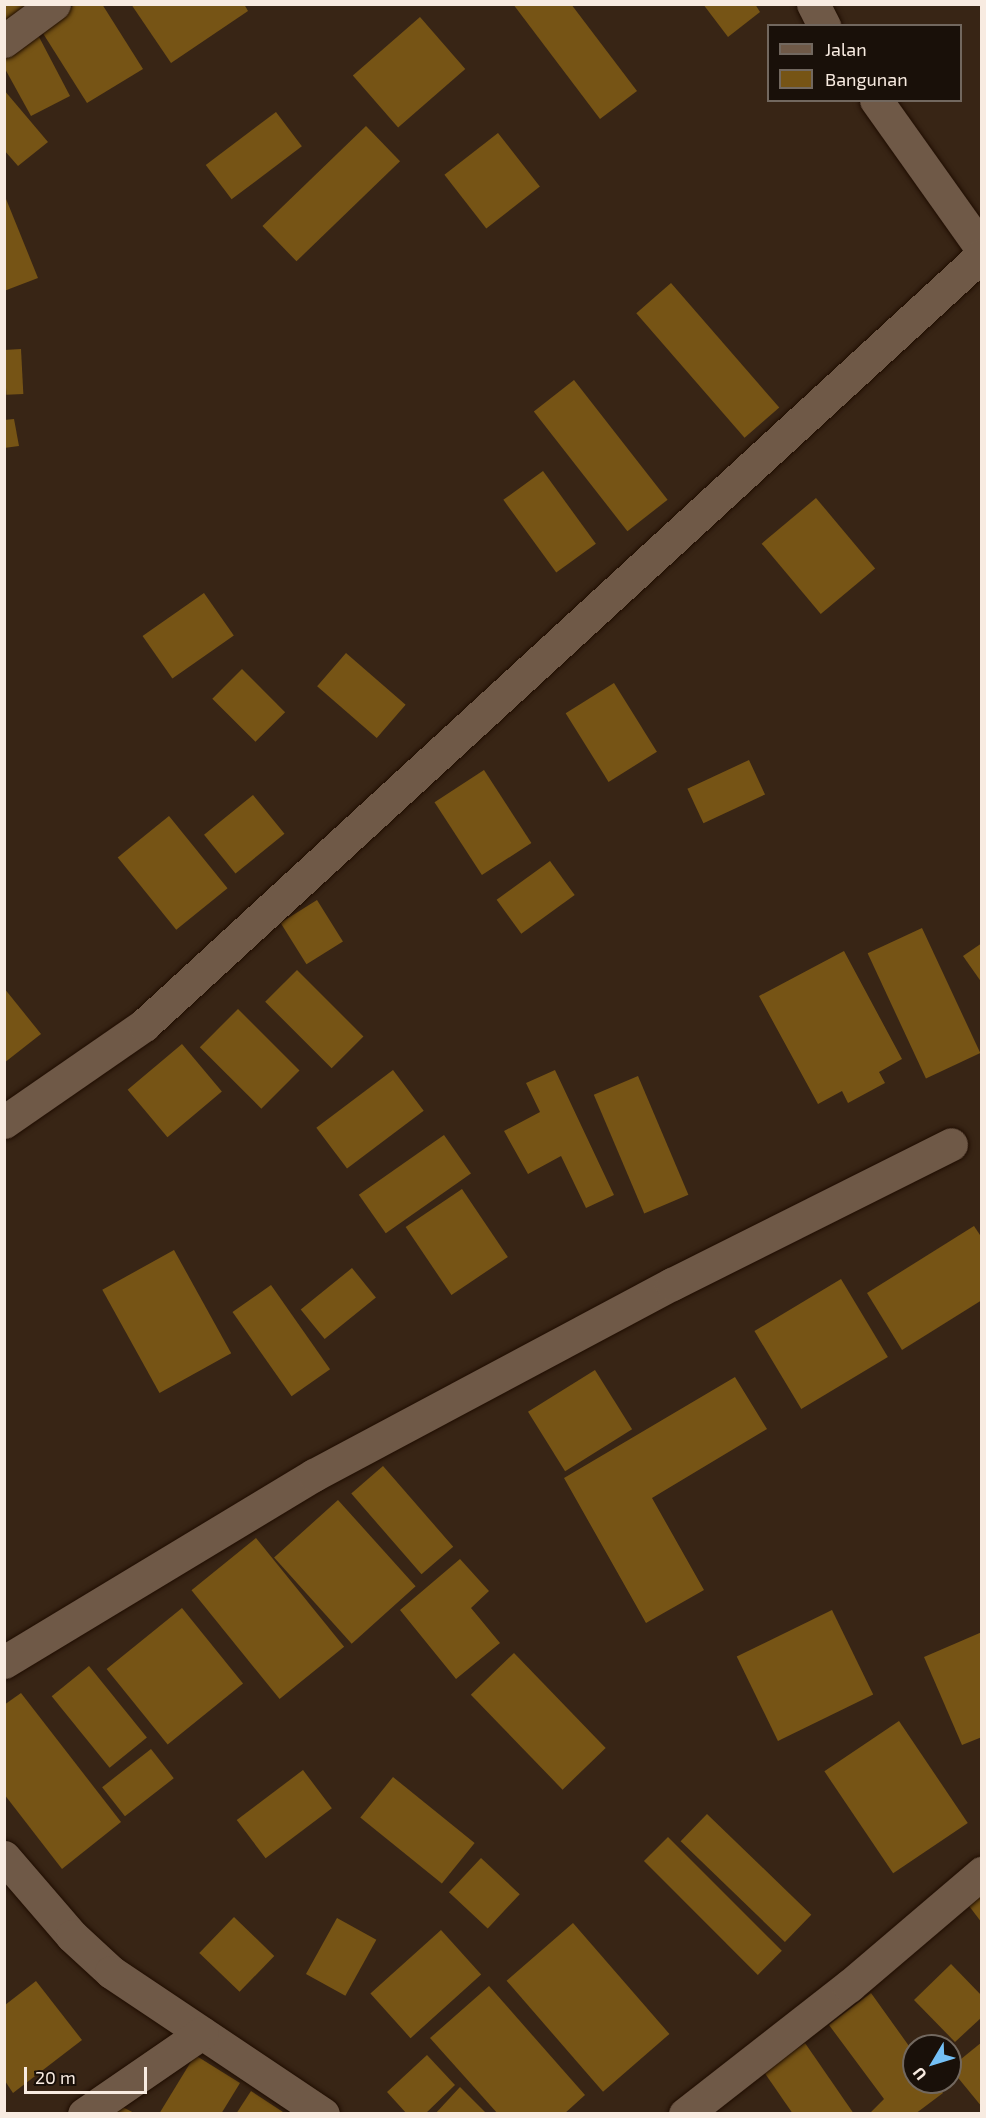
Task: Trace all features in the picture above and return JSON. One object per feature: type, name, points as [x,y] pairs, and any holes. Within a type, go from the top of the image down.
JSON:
[{"type":"street","points":[[4,41],[54,4]]},
{"type":"street","points":[[813,4],[823,24]]},
{"type":"street","points":[[877,102],[981,249]]},
{"type":"street","points":[[4,1122],[144,1025],[981,255]]},
{"type":"street","points":[[4,1662],[315,1475],[672,1284],[951,1144]]},
{"type":"street","points":[[4,1857],[66,1929],[111,1972],[322,2114]]},
{"type":"street","points":[[685,2114],[849,1986],[981,1873]]},
{"type":"street","points":[[84,2114],[201,2033]]},
{"type":"building","points":[[4,4],[43,4],[4,23]]},
{"type":"building","points":[[76,4],[102,4],[143,69],[87,103],[39,27]]},
{"type":"building","points":[[131,4],[244,4],[248,11],[171,63]]},
{"type":"building","points":[[513,4],[571,4],[637,91],[600,119]]},
{"type":"building","points":[[703,4],[755,4],[760,12],[728,37]]},
{"type":"building","points":[[420,17],[465,69],[398,127],[353,75]]},
{"type":"building","points":[[38,35],[70,96],[31,116],[4,67],[4,53]]},
{"type":"building","points":[[4,90],[48,142],[18,166],[4,150]]},
{"type":"building","points":[[276,112],[302,146],[232,199],[206,165]]},
{"type":"building","points":[[366,126],[400,161],[296,261],[262,226]]},
{"type":"building","points":[[498,133],[540,187],[486,228],[444,175]]},
{"type":"building","points":[[4,194],[38,278],[4,291]]},
{"type":"building","points":[[671,283],[779,408],[745,438],[636,313]]},
{"type":"building","points":[[21,349],[23,394],[6,395],[4,350]]},
{"type":"building","points":[[574,380],[668,500],[627,531],[534,411]]},
{"type":"building","points":[[14,419],[19,446],[4,448],[4,420]]},
{"type":"building","points":[[543,471],[596,544],[556,573],[503,500]]},
{"type":"building","points":[[816,498],[875,568],[821,614],[762,544]]},
{"type":"building","points":[[204,593],[234,636],[172,679],[143,636]]},
{"type":"building","points":[[346,653],[406,705],[377,738],[317,686]]},
{"type":"building","points":[[242,669],[285,712],[255,742],[212,699]]},
{"type":"building","points":[[614,683],[657,752],[609,782],[566,713]]},
{"type":"building","points":[[749,760],[765,794],[703,823],[687,789]]},
{"type":"building","points":[[484,770],[531,843],[482,875],[435,802]]},
{"type":"building","points":[[253,795],[284,834],[236,874],[204,835]]},
{"type":"building","points":[[169,816],[228,888],[176,930],[118,858]]},
{"type":"building","points":[[550,861],[575,895],[521,934],[497,900]]},
{"type":"building","points":[[317,900],[343,942],[306,964],[281,923]]},
{"type":"building","points":[[922,928],[980,1053],[926,1078],[868,953]]},
{"type":"building","points":[[982,943],[982,983],[963,956]]},
{"type":"building","points":[[844,951],[902,1059],[879,1072],[885,1083],[848,1103],[842,1091],[818,1104],[759,996]]},
{"type":"building","points":[[297,970],[363,1036],[332,1068],[265,1002]]},
{"type":"building","points":[[4,988],[41,1034],[4,1063]]},
{"type":"building","points":[[238,1009],[300,1071],[261,1109],[200,1047]]},
{"type":"building","points":[[182,1044],[222,1091],[167,1137],[128,1090]]},
{"type":"building","points":[[393,1070],[424,1111],[347,1169],[316,1128]]},
{"type":"building","points":[[555,1070],[614,1195],[586,1208],[561,1156],[528,1174],[504,1131],[540,1112],[526,1083]]},
{"type":"building","points":[[638,1076],[688,1195],[644,1214],[594,1095]]},
{"type":"building","points":[[444,1135],[471,1174],[386,1233],[359,1195]]},
{"type":"building","points":[[462,1189],[508,1257],[451,1295],[406,1227]]},
{"type":"building","points":[[974,1226],[982,1238],[982,1300],[902,1350],[867,1293]]},
{"type":"building","points":[[174,1250],[231,1353],[159,1393],[102,1290]]},
{"type":"building","points":[[352,1268],[376,1298],[325,1339],[301,1310]]},
{"type":"building","points":[[841,1279],[888,1357],[801,1409],[754,1331]]},
{"type":"building","points":[[271,1285],[330,1369],[292,1396],[232,1312]]},
{"type":"building","points":[[595,1370],[632,1429],[565,1471],[528,1412]]},
{"type":"building","points":[[735,1377],[767,1429],[652,1498],[704,1590],[646,1623],[564,1478]]},
{"type":"building","points":[[383,1466],[453,1547],[422,1574],[351,1494]]},
{"type":"building","points":[[338,1500],[416,1586],[352,1644],[274,1558]]},
{"type":"building","points":[[256,1538],[344,1647],[280,1699],[191,1590]]},
{"type":"building","points":[[460,1559],[489,1591],[471,1608],[500,1643],[456,1679],[400,1610]]},
{"type":"building","points":[[182,1608],[243,1683],[168,1744],[107,1669]]},
{"type":"building","points":[[832,1610],[873,1694],[778,1741],[737,1656]]},
{"type":"building","points":[[982,1632],[982,1737],[962,1745],[924,1657]]},
{"type":"building","points":[[514,1653],[606,1748],[563,1790],[471,1695]]},
{"type":"building","points":[[89,1666],[147,1737],[110,1768],[52,1696]]},
{"type":"building","points":[[21,1693],[121,1822],[62,1869],[4,1794],[4,1705]]},
{"type":"building","points":[[899,1721],[968,1823],[893,1873],[824,1771]]},
{"type":"building","points":[[151,1749],[174,1778],[125,1816],[102,1787]]},
{"type":"building","points":[[303,1770],[332,1808],[266,1858],[237,1820]]},
{"type":"building","points":[[393,1777],[475,1843],[442,1883],[360,1817]]},
{"type":"building","points":[[707,1814],[811,1915],[785,1942],[681,1841]]},
{"type":"building","points":[[668,1837],[782,1951],[758,1975],[644,1861]]},
{"type":"building","points":[[481,1858],[520,1894],[488,1929],[449,1892]]},
{"type":"building","points":[[982,1891],[982,1923],[966,1902]]},
{"type":"building","points":[[234,1917],[274,1956],[240,1992],[199,1953]]},
{"type":"building","points":[[337,1918],[376,1940],[345,1996],[306,1974]]},
{"type":"building","points":[[573,1923],[669,2034],[603,2092],[507,1981]]},
{"type":"building","points":[[441,1930],[481,1975],[411,2038],[370,1994]]},
{"type":"building","points":[[951,1964],[982,1996],[982,2017],[962,2036],[947,2034],[914,2000]]},
{"type":"building","points":[[36,1981],[82,2040],[13,2093],[5,2081],[5,2005]]},
{"type":"building","points":[[489,1986],[585,2095],[564,2114],[498,2114],[430,2038]]},
{"type":"building","points":[[871,1993],[902,2036],[902,2094],[942,2094],[915,2114],[869,2114],[884,2099],[829,2025]]},
{"type":"building","points":[[982,2042],[982,2107],[962,2083],[962,2058]]},
{"type":"building","points":[[805,2043],[854,2114],[793,2114],[764,2072]]},
{"type":"building","points":[[195,2055],[240,2083],[221,2114],[159,2114]]},
{"type":"building","points":[[427,2055],[455,2085],[425,2114],[407,2114],[387,2092]]},
{"type":"building","points":[[460,2087],[487,2114],[435,2114]]},
{"type":"building","points":[[251,2091],[283,2112],[282,2114],[236,2114]]},
{"type":"building","points":[[111,2101],[136,2114],[105,2114]]}]
